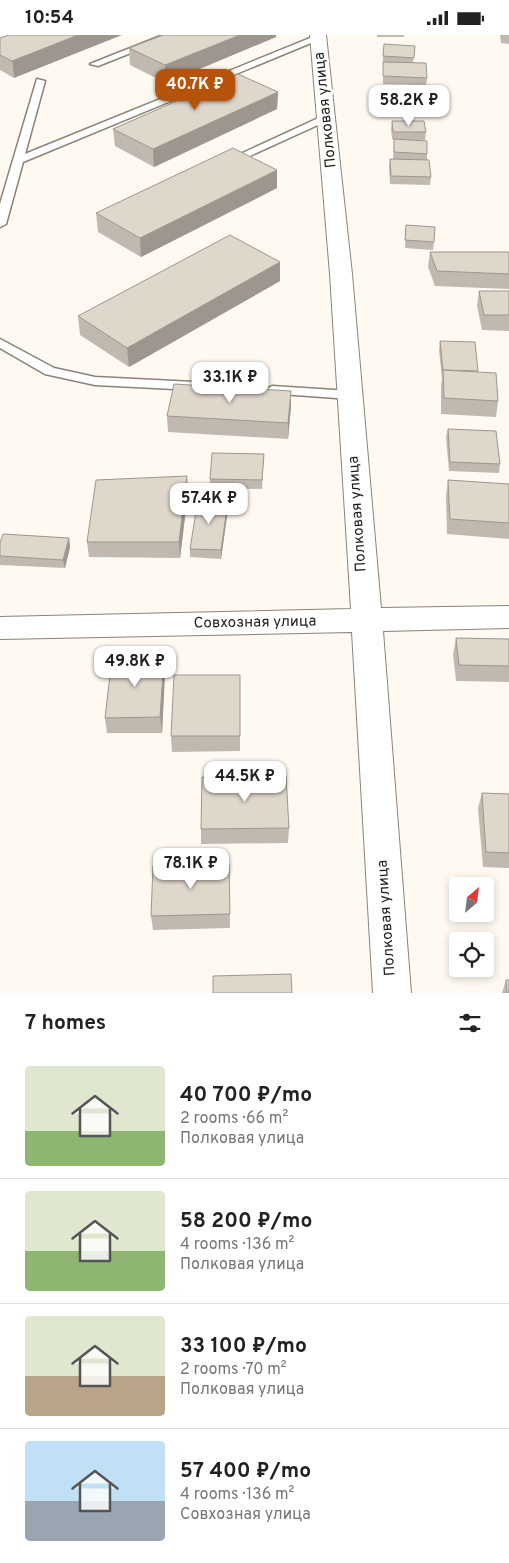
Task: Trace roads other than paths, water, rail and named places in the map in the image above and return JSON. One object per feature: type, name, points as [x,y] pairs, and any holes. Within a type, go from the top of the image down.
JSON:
[{"type":"street","name":"Полковая улица","points":[[318,36],[327,117],[350,395],[392,993]]},
{"type":"street","name":"Совхозная улица","points":[[0,628],[509,617]]},
{"type":"lane","points":[[95,64],[171,35]]},
{"type":"lane","points":[[19,160],[318,36]]},
{"type":"lane","points":[[0,224],[40,81]]},
{"type":"lane","points":[[218,166],[327,117]]},
{"type":"lane","points":[[0,343],[50,371],[86,379],[203,387]]},
{"type":"lane","points":[[262,390],[350,395]]}]
